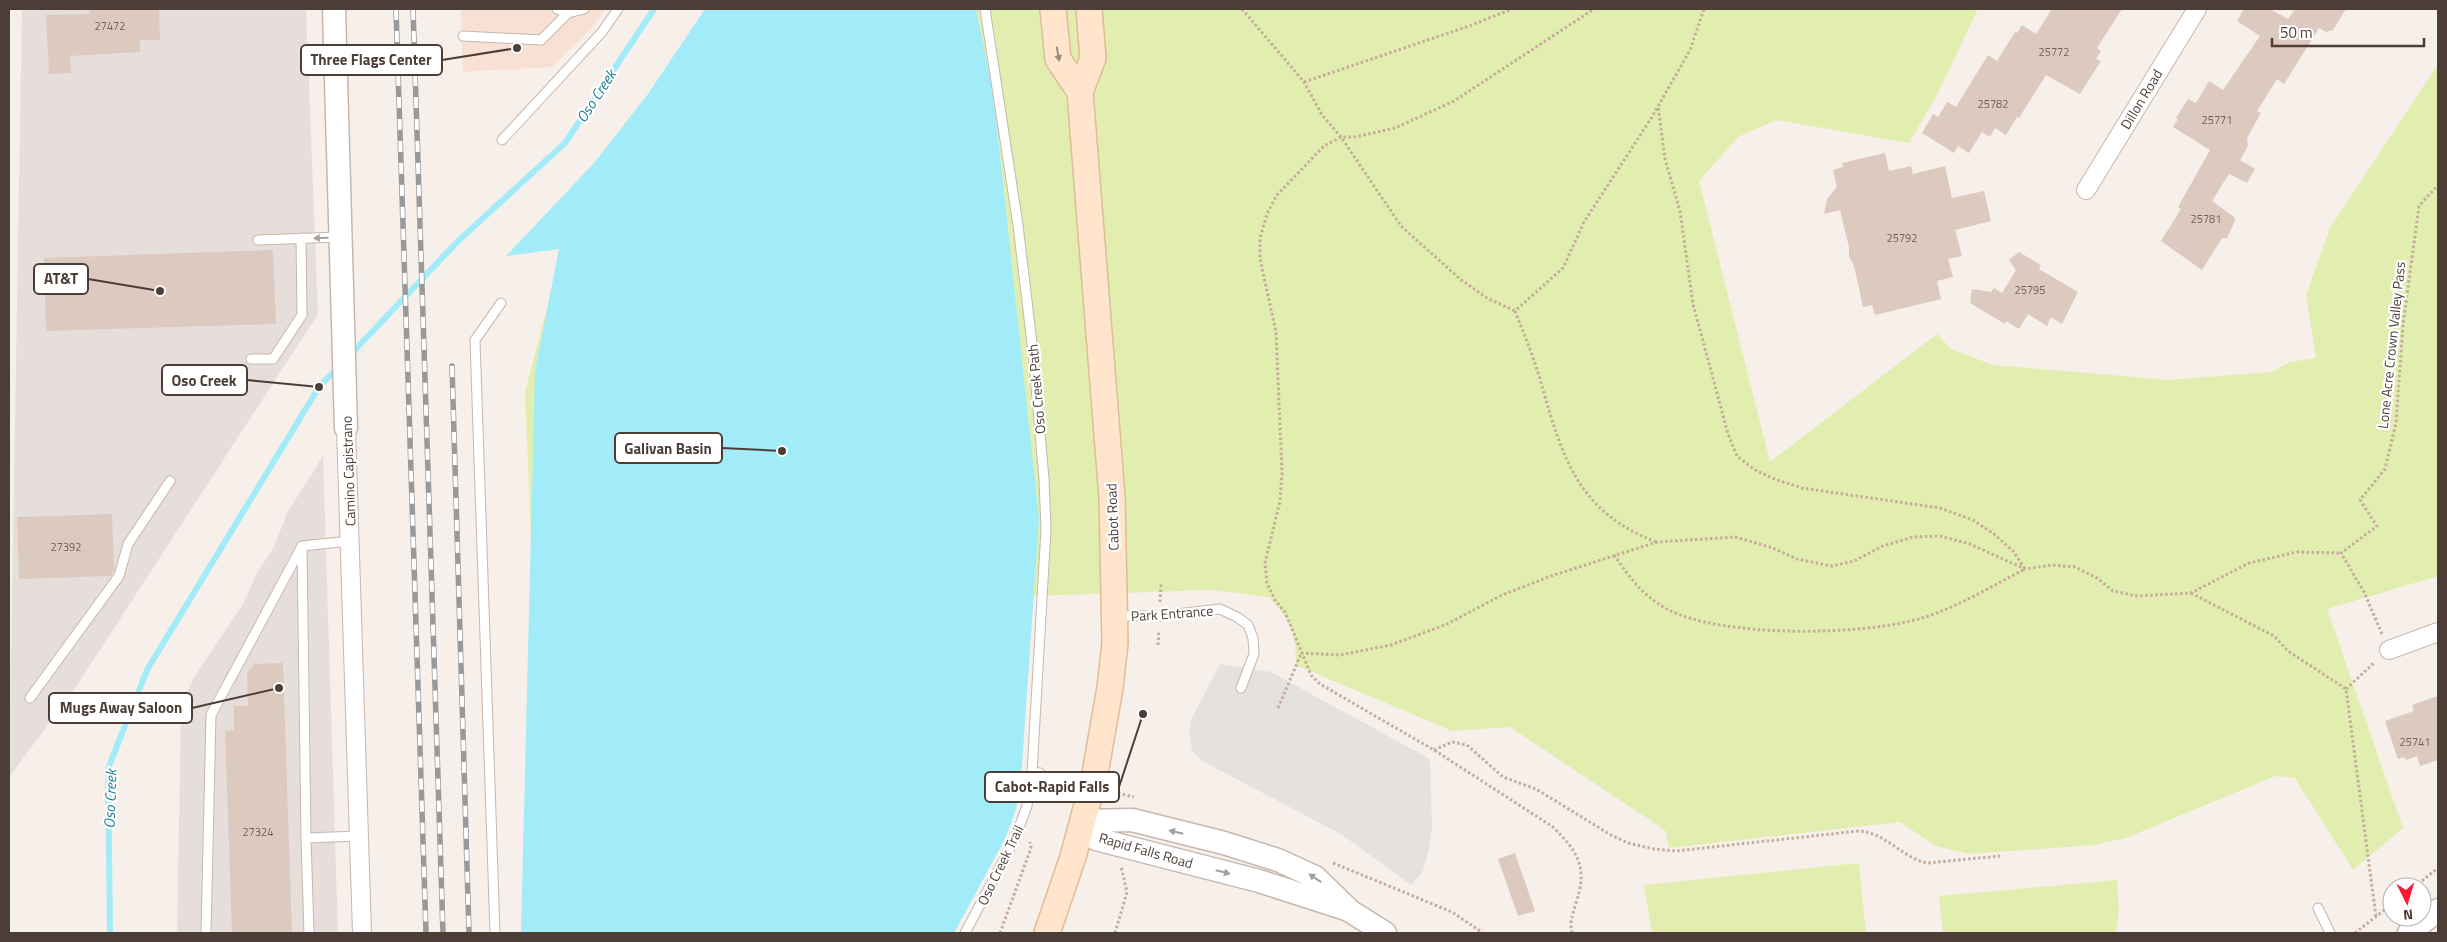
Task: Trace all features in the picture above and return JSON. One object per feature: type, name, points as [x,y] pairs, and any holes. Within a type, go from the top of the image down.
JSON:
[{"type":"main road","name":"Cabot Road","points":[[1053,9],[1058,59],[1080,92]]},
{"type":"main road","name":"Cabot Road","points":[[1046,933],[1073,857],[1094,779],[1110,688],[1115,616],[1112,497],[1080,92],[1093,58],[1089,9]]},
{"type":"street","name":"Camino Capistrano","points":[[334,9],[362,933]]},
{"type":"street","name":"Dillon Road","points":[[2086,190],[2197,9]]},
{"type":"street","points":[[2389,650],[2438,632]]},
{"type":"street","name":"Rapid Falls Road","points":[[1082,821],[1132,820],[1224,843],[1278,860],[1315,877],[1350,910],[1385,933]]},
{"type":"street","name":"Rapid Falls Road","points":[[1082,821],[1096,839],[1260,881],[1350,910]]},
{"type":"street","points":[[2408,933],[2438,910]]},
{"type":"lane","points":[[556,9],[568,13]]},
{"type":"lane","points":[[463,36],[541,40],[568,13],[584,9]]},
{"type":"lane","points":[[502,140],[602,32],[618,9]]},
{"type":"lane","name":"Oso Creek Path","points":[[985,9],[1018,225],[1033,352],[1044,479],[1046,529],[1036,773]]},
{"type":"lane","points":[[258,240],[341,237]]},
{"type":"lane","points":[[251,359],[273,359],[302,315],[301,238]]},
{"type":"lane","points":[[495,933],[475,340],[501,303]]},
{"type":"lane","points":[[30,698],[119,576],[128,544],[170,481]]},
{"type":"lane","points":[[302,546],[350,541]]},
{"type":"lane","points":[[302,546],[309,933]]},
{"type":"lane","points":[[206,933],[211,715],[302,546]]},
{"type":"lane","name":"Park Entrance","points":[[1115,616],[1160,616],[1220,609],[1237,617],[1248,625],[1253,638],[1254,654],[1242,688]]},
{"type":"lane","name":"Oso Creek Trail","points":[[965,933],[1014,841],[1027,806],[1036,773]]},
{"type":"lane","points":[[306,838],[359,836]]},
{"type":"lane","points":[[2318,908],[2330,933]]},
{"type":"path","points":[[1242,9],[1304,82],[1322,115],[1340,137],[1401,226],[1460,279],[1487,298],[1515,311],[1542,386],[1552,424],[1566,462],[1584,492],[1607,514],[1632,533],[1657,542]]},
{"type":"path","points":[[1304,82],[1469,26],[1512,9]]},
{"type":"path","points":[[1572,933],[1571,918],[1581,888],[1582,868],[1577,852],[1553,827],[1434,750],[1320,684],[1311,675],[1285,612],[1275,600],[1267,583],[1265,562],[1280,501],[1282,473],[1276,332],[1260,259],[1260,238],[1267,214],[1277,195],[1324,146],[1340,137],[1355,137],[1395,128],[1454,101],[1594,9]]},
{"type":"path","points":[[1515,311],[1564,268],[1584,222],[1658,106],[1690,50],[1704,9]]},
{"type":"path","points":[[1658,106],[1665,159],[1680,211],[1693,304],[1728,434],[1737,456],[1756,470],[1777,480],[1802,488],[1940,508],[1973,520],[1994,534],[2013,551],[2025,569]]},
{"type":"path","name":"Lone Acre Crown Valley Pass","points":[[2341,553],[2377,526],[2360,500],[2385,469],[2396,424],[2403,325],[2418,206],[2438,185]]},
{"type":"path","points":[[1301,653],[1340,655],[1391,645],[1447,624],[1502,595],[1534,582],[1657,542],[1735,537],[1773,548],[1797,559],[1832,566],[1854,561],[1883,546],[1913,537],[1940,536],[1970,544],[2025,569]]},
{"type":"path","points":[[1614,555],[1639,590],[1668,609],[1707,623],[1778,630],[1861,630],[1922,618],[1968,599],[2025,569],[2052,565],[2075,567],[2097,578],[2112,591],[2137,596],[2190,593],[2249,563],[2297,552],[2341,553],[2364,592],[2389,650],[2346,689]]},
{"type":"path","points":[[2190,593],[2274,636],[2288,651],[2346,689],[2376,917]]},
{"type":"path","points":[[1278,708],[1301,653]]},
{"type":"path","points":[[1434,750],[1452,742],[1467,745],[1503,777],[1536,789],[1611,836],[1628,843],[1654,849],[1676,850],[1858,831],[1872,832],[1916,860],[1926,863],[2000,856]]},
{"type":"path","name":"Oso Creek Trail","points":[[1000,933],[1031,848],[1030,841]]},
{"type":"path","points":[[1116,933],[1127,892],[1121,865],[1125,846]]},
{"type":"path","points":[[2427,877],[2438,868]]},
{"type":"path","points":[[2355,933],[2382,912]]},
{"type":"shaded area","points":[[22,9],[306,9],[318,314],[72,693],[9,777]]},
{"type":"shaded area","points":[[461,9],[605,9],[591,29],[552,67],[463,72]]},
{"type":"shaded area","points":[[323,456],[338,933],[177,933],[181,712],[186,695],[192,681],[243,604],[257,573],[274,547],[287,513]]},
{"type":"shaded area","points":[[1220,664],[1271,672],[1430,759],[1432,828],[1429,848],[1423,871],[1411,885],[1341,834],[1202,761],[1192,750],[1189,730],[1191,720]]},
{"type":"green space","points":[[762,9],[1978,9],[1937,95],[1909,143],[1776,120],[1738,137],[1699,181],[1770,462],[1937,334],[1951,349],[1993,365],[2168,380],[2271,372],[2290,362],[2316,358],[2306,295],[2330,228],[2438,64],[2438,576],[2327,609],[2403,828],[2353,870],[2295,778],[2275,776],[2126,838],[2094,845],[1970,854],[1936,846],[1900,822],[1669,848],[1665,830],[1510,727],[1452,731],[1296,665],[1295,644],[1291,628],[1269,597],[1211,590],[998,597],[547,933],[525,392],[561,255]]},
{"type":"green space","points":[[1859,863],[1866,933],[1652,933],[1644,885]]},
{"type":"green space","points":[[2117,880],[2119,910],[2116,933],[1943,933],[1939,896]]},
{"type":"water","points":[[705,9],[976,9],[991,83],[997,127],[1039,519],[1021,779],[1016,809],[1005,839],[954,933],[521,933],[535,371],[559,249],[506,256],[594,163],[648,94]]},
{"type":"building","points":[[89,9],[159,9],[160,40],[140,40],[140,52],[70,56],[71,73],[49,74],[46,15],[90,14]]},
{"type":"building","points":[[2052,9],[2122,9],[2097,48],[2101,51],[2096,59],[2101,61],[2080,94],[2046,75],[2006,135],[1995,128],[1990,137],[1982,132],[1969,153],[1958,146],[1954,153],[1922,133],[1933,114],[1938,117],[1947,102],[1956,107],[1988,55],[1997,61],[2015,32],[2017,33],[2022,25],[2036,34]]},
{"type":"building","points":[[2244,9],[2270,9],[2288,19],[2295,9],[2346,9],[2333,30],[2326,32],[2319,28],[2284,84],[2277,79],[2257,111],[2261,113],[2247,138],[2248,146],[2240,160],[2255,169],[2247,183],[2229,174],[2212,201],[2234,217],[2235,221],[2227,238],[2222,238],[2202,270],[2161,241],[2181,209],[2178,207],[2210,150],[2173,127],[2178,119],[2176,118],[2188,99],[2196,103],[2209,81],[2223,90],[2260,36],[2237,21]]},
{"type":"building","points":[[1885,153],[1889,171],[1911,166],[1913,174],[1945,166],[1952,198],[1984,191],[1991,221],[1955,230],[1962,256],[1948,259],[1953,277],[1937,281],[1941,299],[1875,315],[1872,305],[1863,307],[1854,266],[1849,256],[1849,247],[1840,210],[1824,214],[1827,199],[1837,187],[1833,170],[1843,167],[1842,163]]},
{"type":"building","points":[[273,250],[276,324],[46,331],[44,258]]},
{"type":"building","points":[[2019,252],[2041,265],[2039,269],[2078,292],[2062,324],[2051,317],[2047,326],[2028,314],[2019,329],[2006,321],[2005,324],[1970,303],[1972,289],[1991,292],[1994,288],[2002,293],[2016,270],[2009,260]]},
{"type":"building","points":[[112,514],[114,570],[111,576],[19,579],[17,517]]},
{"type":"building","points":[[283,663],[292,933],[232,933],[225,731],[234,730],[234,706],[248,706],[247,673],[255,664]]},
{"type":"building","points":[[2438,696],[2438,760],[2420,766],[2417,756],[2406,760],[2404,757],[2398,759],[2385,721],[2414,711],[2412,705]]},
{"type":"building","points":[[1515,853],[1535,911],[1518,916],[1498,859]]},
{"type":"waterway","name":"Oso Creek","points":[[350,355],[458,241],[565,143],[654,9]]},
{"type":"waterway","name":"Oso Creek","points":[[110,933],[108,769],[147,670],[319,387],[338,367]]},
{"type":"railway","points":[[396,9],[426,933]]},
{"type":"railway","points":[[413,9],[443,933]]},
{"type":"railway","points":[[452,366],[469,933]]},
{"type":"place","name":"Three Flags Center","points":[[517,48]]},
{"type":"place","name":"AT&T","points":[[160,291]]},
{"type":"place","name":"Oso Creek","points":[[319,387]]},
{"type":"place","name":"Galivan Basin","points":[[782,451]]},
{"type":"place","name":"Mugs Away Saloon","points":[[279,688]]},
{"type":"place","name":"Cabot-Rapid Falls","points":[[1143,714]]}]
